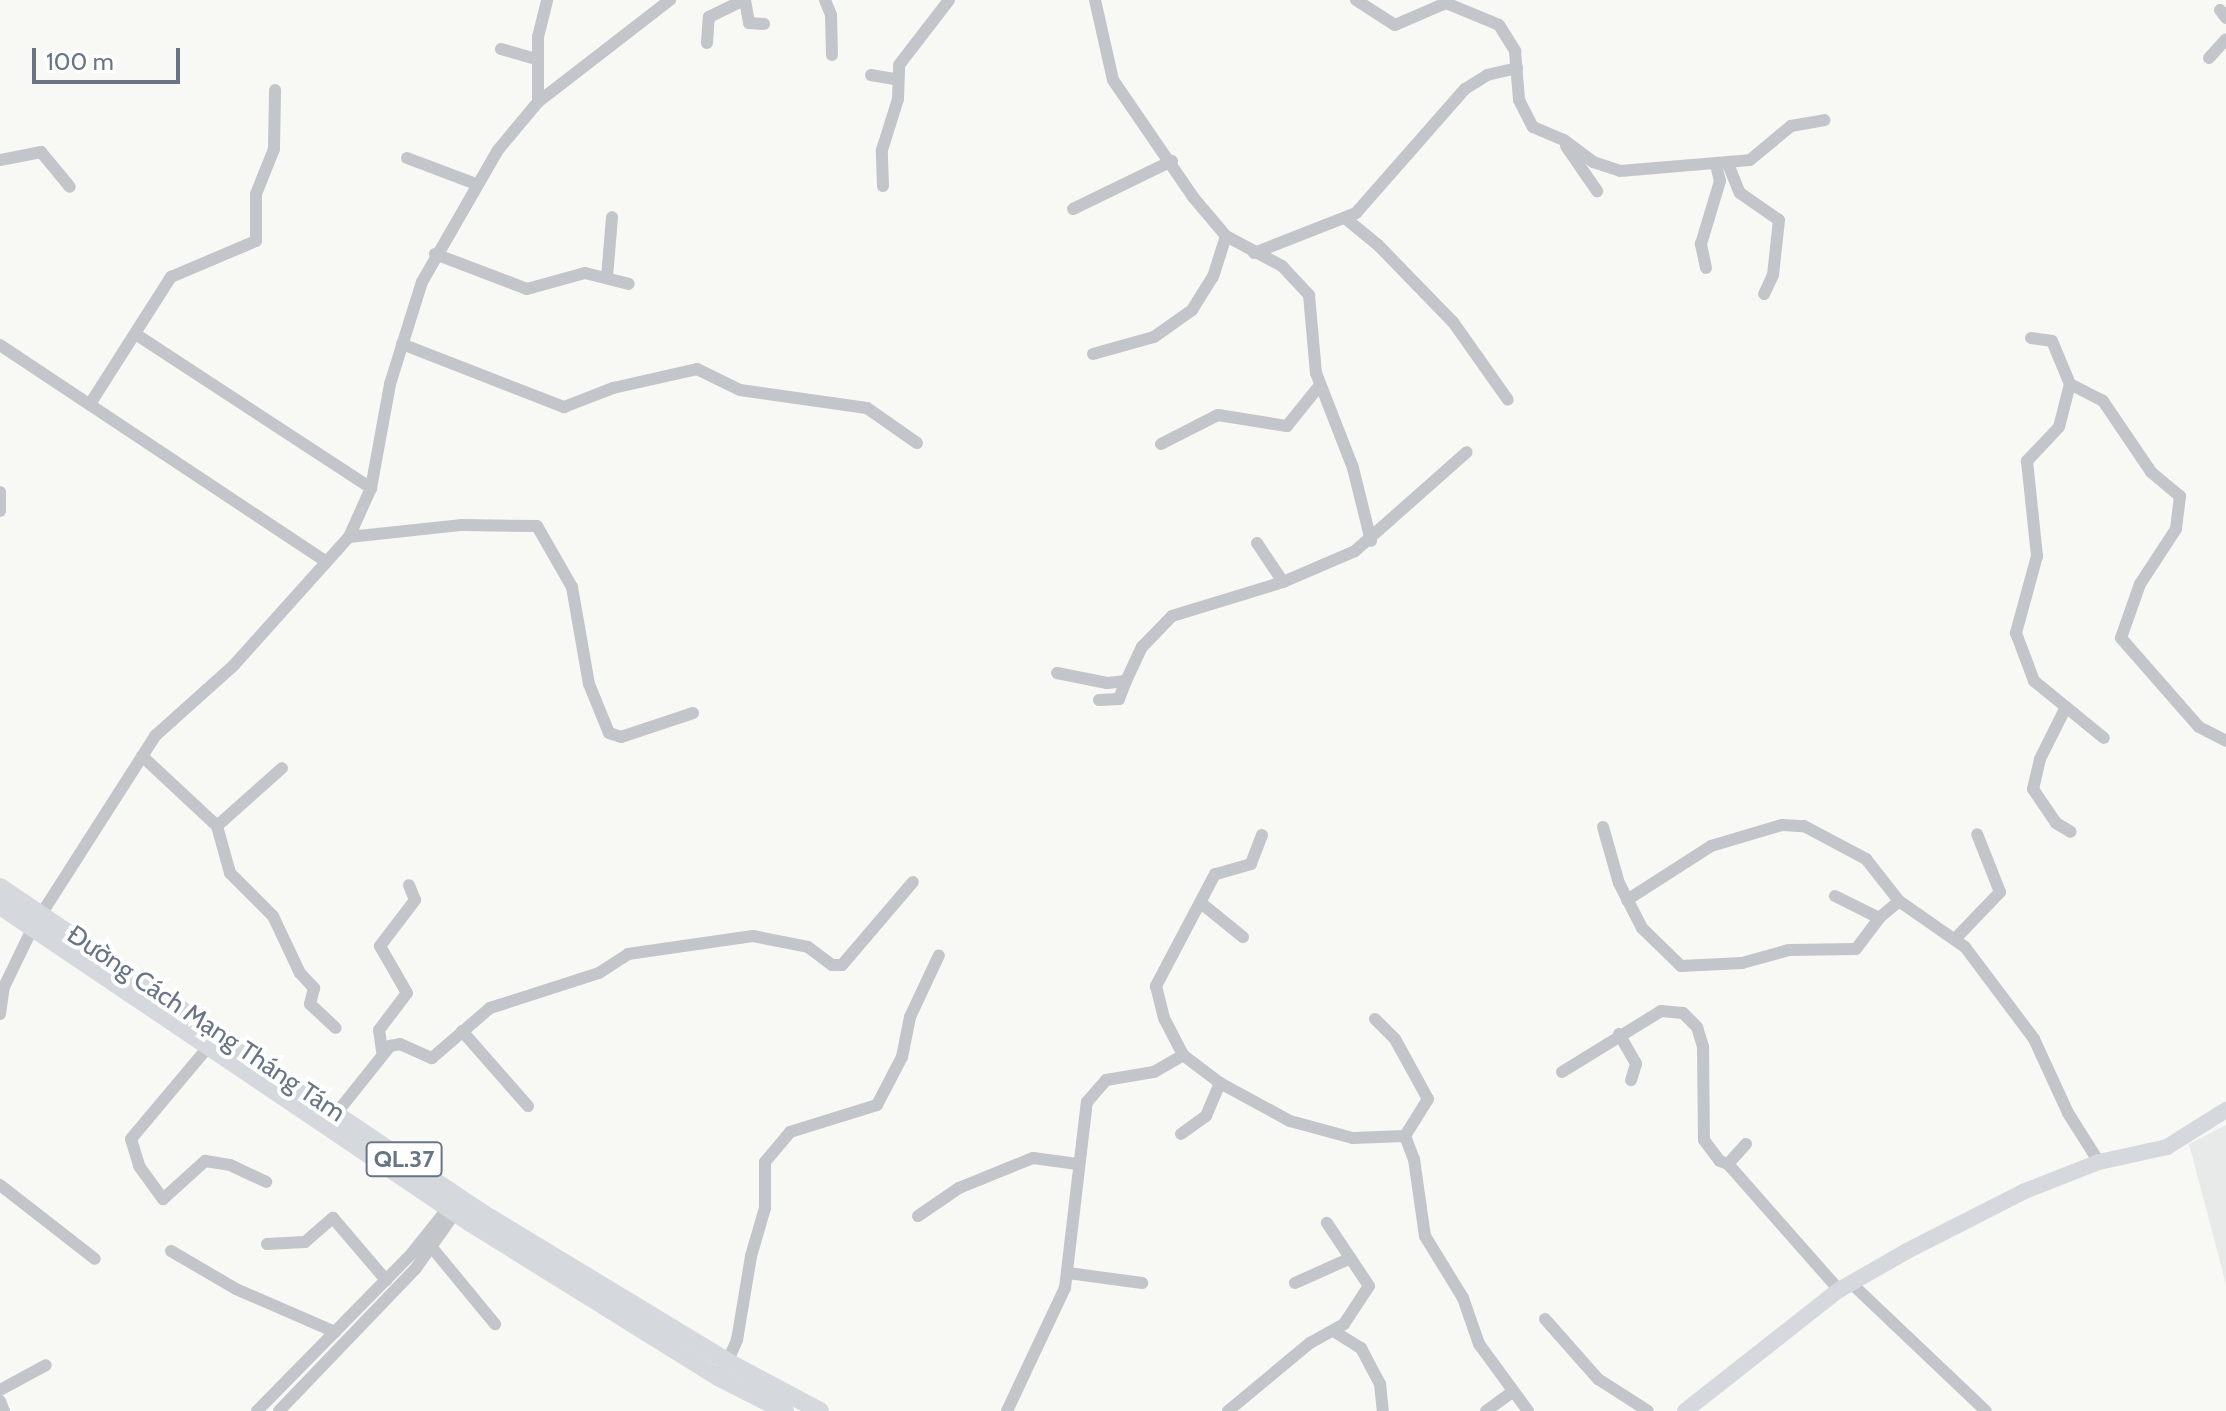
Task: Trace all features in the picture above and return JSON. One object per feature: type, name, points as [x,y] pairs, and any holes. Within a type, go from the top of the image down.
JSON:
[{"type":"main road","name":"Đường Cách Mạng Tháng Tám","points":[[0,887],[37,920],[209,1046],[331,1119]]},
{"type":"main road","name":"Đường Cách Mạng Tháng Tám","points":[[0,906],[37,920],[456,1205],[785,1411]]},
{"type":"main road","points":[[1685,1411],[1845,1287],[1993,1205],[2099,1162],[2167,1147],[2226,1110]]},
{"type":"main road","name":"Đường Cách Mạng Tháng Tám","points":[[724,1370],[820,1411]]},
{"type":"street","points":[[538,102],[537,59],[547,0]]},
{"type":"street","points":[[0,1014],[4,987],[37,920],[142,756],[175,713],[234,665],[349,537],[371,488],[402,344],[435,254],[476,184],[538,102],[670,0]]},
{"type":"street","points":[[707,43],[709,17],[745,0],[749,23],[764,24]]},
{"type":"street","points":[[825,0],[832,55]]},
{"type":"street","points":[[883,186],[882,150],[896,109],[898,80],[905,53],[949,0]]},
{"type":"street","points":[[1095,0],[1110,73],[1226,236],[1282,266],[1309,295],[1320,385],[1353,468],[1371,541]]},
{"type":"street","points":[[1356,0],[1395,25],[1446,3],[1464,6],[1504,30],[1517,68],[1519,100],[1527,119],[1541,133],[1564,140],[1593,162],[1620,171],[1722,164],[1758,157],[1791,126],[1824,120]]},
{"type":"street","points":[[2209,58],[2226,39]]},
{"type":"street","points":[[501,49],[537,59]]},
{"type":"street","points":[[1254,253],[1313,226],[1356,213],[1465,89],[1487,75],[1517,68]]},
{"type":"street","points":[[871,75],[898,80]]},
{"type":"street","points":[[90,404],[137,335],[171,277],[256,241],[256,194],[274,149],[275,90]]},
{"type":"street","points":[[1564,140],[1597,191]]},
{"type":"street","points":[[0,160],[41,152],[70,187]]},
{"type":"street","points":[[407,158],[476,184]]},
{"type":"street","points":[[1073,209],[1172,161]]},
{"type":"street","points":[[1706,268],[1701,244],[1722,164]]},
{"type":"street","points":[[1722,164],[1740,193],[1779,220],[1773,275],[1764,294]]},
{"type":"street","points":[[607,277],[612,217]]},
{"type":"street","points":[[1345,218],[1378,245],[1453,322],[1508,400]]},
{"type":"street","points":[[1093,354],[1154,337],[1192,310],[1218,267],[1226,236]]},
{"type":"street","points":[[435,254],[535,290],[571,274],[607,277],[629,284]]},
{"type":"street","points":[[137,335],[371,488]]},
{"type":"street","points":[[2031,338],[2052,341],[2070,384],[2059,427],[2027,461],[2037,556],[2016,633],[2028,674],[2104,738]]},
{"type":"street","points":[[402,344],[564,407],[613,388],[697,369],[740,390],[867,408],[917,443]]},
{"type":"street","points":[[0,345],[325,561]]},
{"type":"street","points":[[2070,384],[2103,401],[2151,472],[2180,496],[2176,529],[2140,584],[2120,633],[2190,719],[2226,741]]},
{"type":"street","points":[[1161,444],[1218,415],[1287,426],[1320,385]]},
{"type":"street","points":[[1099,700],[1119,699],[1142,647],[1172,616],[1283,582],[1371,541],[1467,452]]},
{"type":"street","points":[[0,492],[0,511]]},
{"type":"street","points":[[349,537],[462,525],[537,526],[572,587],[589,684],[609,733],[621,737],[693,713]]},
{"type":"street","points":[[1257,543],[1283,582]]},
{"type":"street","points":[[1057,673],[1107,683],[1126,681]]},
{"type":"street","points":[[2066,707],[2040,759],[2033,789],[2056,823],[2071,832]]},
{"type":"street","points":[[142,756],[217,826],[230,873],[273,916],[300,973],[314,988],[310,1004],[336,1028]]},
{"type":"street","points":[[217,826],[282,768]]},
{"type":"street","points":[[1627,900],[1711,846],[1793,824],[1866,859],[1899,901],[1955,939],[2034,1039],[2068,1113],[2099,1162]]},
{"type":"street","points":[[1603,827],[1627,900],[1650,940],[1672,962],[1691,968],[1742,963],[1789,950],[1856,949],[1879,918],[1899,901]]},
{"type":"street","points":[[1955,939],[2000,892],[1977,834]]},
{"type":"street","points":[[1262,835],[1251,864],[1219,870],[1156,986],[1183,1055],[1220,1083],[1290,1121],[1353,1138],[1405,1136]]},
{"type":"street","points":[[331,1119],[382,1051],[400,1044],[432,1058],[490,1008],[599,973],[647,949],[682,950],[753,936],[808,947],[832,965],[842,965],[913,882]]},
{"type":"street","points":[[382,1051],[379,1030],[407,993],[380,946],[415,900],[409,885]]},
{"type":"street","points":[[1835,896],[1879,918]]},
{"type":"street","points":[[1201,903],[1243,937]]},
{"type":"street","points":[[724,1370],[737,1340],[751,1256],[765,1208],[765,1162],[790,1132],[877,1105],[902,1057],[910,1017],[939,955]]},
{"type":"street","points":[[1562,1072],[1619,1034],[1661,1011],[1689,1017],[1700,1034],[1706,1069],[1704,1140],[1720,1161],[1728,1164],[1845,1287],[1986,1411]]},
{"type":"street","points":[[1375,1019],[1395,1039],[1428,1099],[1405,1136],[1425,1236],[1463,1298],[1479,1344],[1511,1393],[1528,1411]]},
{"type":"street","points":[[462,1031],[528,1106]]},
{"type":"street","points":[[1619,1034],[1636,1064],[1631,1080]]},
{"type":"street","points":[[209,1046],[131,1139],[139,1166],[163,1199],[205,1161],[230,1165],[266,1182]]},
{"type":"street","points":[[1007,1411],[1068,1273],[1087,1102],[1095,1090],[1118,1074],[1154,1072],[1183,1055]]},
{"type":"street","points":[[1181,1134],[1206,1116],[1220,1083]]},
{"type":"street","points":[[1728,1164],[1746,1144]]},
{"type":"street","points":[[918,1216],[959,1188],[1033,1158],[1078,1164]]},
{"type":"street","points":[[0,1185],[95,1259]]},
{"type":"street","points":[[268,1400],[279,1411],[428,1246],[456,1205]]},
{"type":"street","points":[[267,1244],[305,1242],[333,1218],[386,1280]]},
{"type":"street","points":[[1228,1411],[1310,1343],[1335,1332],[1369,1286],[1327,1223]]},
{"type":"street","points":[[257,1411],[386,1280],[428,1246]]},
{"type":"street","points":[[428,1246],[495,1324]]},
{"type":"street","points":[[171,1251],[236,1289],[335,1332]]},
{"type":"street","points":[[1295,1283],[1351,1258]]},
{"type":"street","points":[[1068,1273],[1142,1283]]},
{"type":"street","points":[[1545,1319],[1598,1379],[1648,1411]]},
{"type":"street","points":[[1335,1332],[1361,1348],[1380,1384],[1383,1411]]},
{"type":"street","points":[[0,1390],[46,1365]]},
{"type":"street","points":[[1486,1411],[1511,1393]]},
{"type":"street","points":[[0,1401],[4,1411]]},
{"type":"shaded area","points":[[2226,1125],[2226,1284],[2189,1144]]}]
